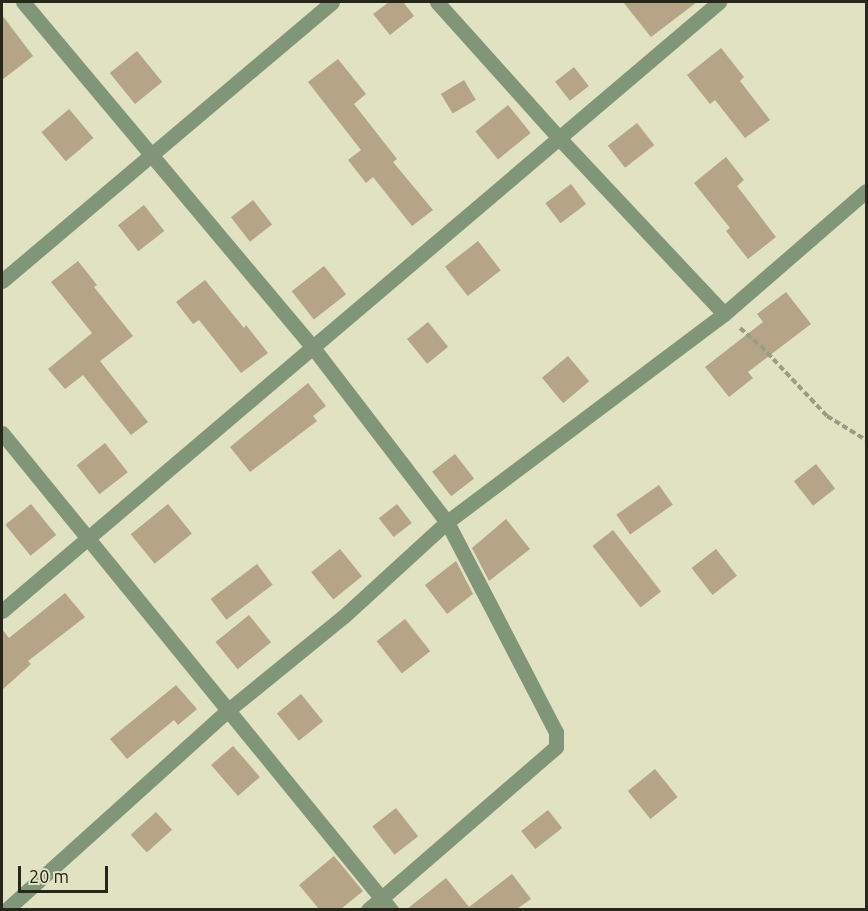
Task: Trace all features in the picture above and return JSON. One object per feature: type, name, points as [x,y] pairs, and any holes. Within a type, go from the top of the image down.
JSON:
[{"type":"street","points":[[23,2],[311,345],[447,522],[556,732],[556,747],[387,904],[368,909]]},
{"type":"street","points":[[2,280],[332,2]]},
{"type":"street","points":[[437,2],[559,138],[724,314]]},
{"type":"street","points":[[2,611],[311,345],[719,2]]},
{"type":"street","points":[[6,909],[228,711],[344,616],[447,522],[724,314],[867,191]]},
{"type":"street","points":[[2,433],[387,904]]},
{"type":"path","points":[[724,314],[761,346],[827,416],[867,440]]},
{"type":"building","points":[[389,2],[403,2],[414,16],[390,35],[373,14]]},
{"type":"building","points":[[623,2],[697,2],[651,37]]},
{"type":"building","points":[[2,15],[33,56],[2,80]]},
{"type":"building","points":[[721,48],[744,77],[740,81],[770,120],[745,138],[715,100],[710,104],[687,75]]},
{"type":"building","points":[[137,51],[162,82],[135,104],[110,73]]},
{"type":"building","points":[[338,59],[366,94],[354,104],[397,159],[393,162],[433,210],[412,226],[373,177],[366,183],[348,160],[361,150],[308,82]]},
{"type":"building","points":[[574,67],[589,86],[570,101],[555,82]]},
{"type":"building","points":[[464,80],[476,100],[453,114],[441,94]]},
{"type":"building","points":[[508,105],[531,133],[498,159],[475,131]]},
{"type":"building","points":[[69,109],[93,138],[66,161],[41,132]]},
{"type":"building","points":[[637,123],[654,145],[625,168],[608,146]]},
{"type":"building","points":[[726,157],[744,180],[737,186],[776,237],[748,259],[726,231],[730,228],[694,183]]},
{"type":"building","points":[[571,184],[586,204],[560,223],[545,203]]},
{"type":"building","points":[[253,200],[272,224],[250,242],[231,217]]},
{"type":"building","points":[[144,205],[164,231],[138,251],[118,225]]},
{"type":"building","points":[[478,241],[501,270],[468,296],[445,267]]},
{"type":"building","points":[[78,261],[97,285],[94,287],[133,336],[100,361],[148,422],[131,435],[83,375],[65,389],[48,369],[92,333],[51,282]]},
{"type":"building","points":[[324,266],[346,294],[314,320],[292,291]]},
{"type":"building","points":[[205,280],[244,328],[246,325],[268,353],[241,373],[199,320],[193,324],[176,302]]},
{"type":"building","points":[[786,292],[811,324],[748,372],[753,378],[729,397],[705,367],[763,322],[757,314]]},
{"type":"building","points":[[428,322],[448,347],[427,364],[407,339]]},
{"type":"building","points":[[568,356],[589,381],[563,403],[542,378]]},
{"type":"building","points":[[308,383],[326,406],[313,416],[317,421],[250,472],[230,447]]},
{"type":"building","points":[[105,443],[128,472],[99,494],[77,465]]},
{"type":"building","points":[[455,454],[474,478],[451,496],[432,472]]},
{"type":"building","points":[[816,464],[835,488],[813,506],[794,481]]},
{"type":"building","points":[[659,485],[673,505],[630,534],[616,515]]},
{"type":"building","points":[[31,504],[56,535],[31,556],[5,525]]},
{"type":"building","points":[[168,504],[192,534],[155,564],[131,534]]},
{"type":"building","points":[[397,504],[412,523],[394,537],[379,518]]},
{"type":"building","points":[[506,519],[530,549],[489,581],[472,548]]},
{"type":"building","points":[[613,530],[661,591],[641,607],[593,546]]},
{"type":"building","points":[[340,549],[362,576],[333,599],[311,572]]},
{"type":"building","points":[[716,549],[737,576],[713,595],[692,568]]},
{"type":"building","points":[[456,561],[473,594],[447,614],[425,585]]},
{"type":"building","points":[[257,564],[273,585],[226,620],[211,599]]},
{"type":"building","points":[[65,593],[85,617],[28,661],[31,664],[2,690],[2,629],[9,638]]},
{"type":"building","points":[[249,615],[271,642],[238,669],[216,642]]},
{"type":"building","points":[[405,619],[430,651],[402,673],[377,641]]},
{"type":"building","points":[[176,685],[197,709],[178,725],[174,720],[127,759],[110,739]]},
{"type":"building","points":[[301,694],[323,721],[299,741],[277,714]]},
{"type":"building","points":[[233,746],[260,777],[238,796],[211,765]]},
{"type":"building","points":[[655,769],[678,797],[650,819],[628,791]]},
{"type":"building","points":[[396,808],[418,836],[395,855],[372,826]]},
{"type":"building","points":[[548,810],[562,828],[535,849],[521,831]]},
{"type":"building","points":[[156,812],[172,830],[147,853],[131,835]]},
{"type":"building","points":[[334,856],[363,891],[341,909],[319,909],[299,885]]},
{"type":"building","points":[[512,874],[531,899],[517,909],[407,909],[446,878],[469,907]]}]
